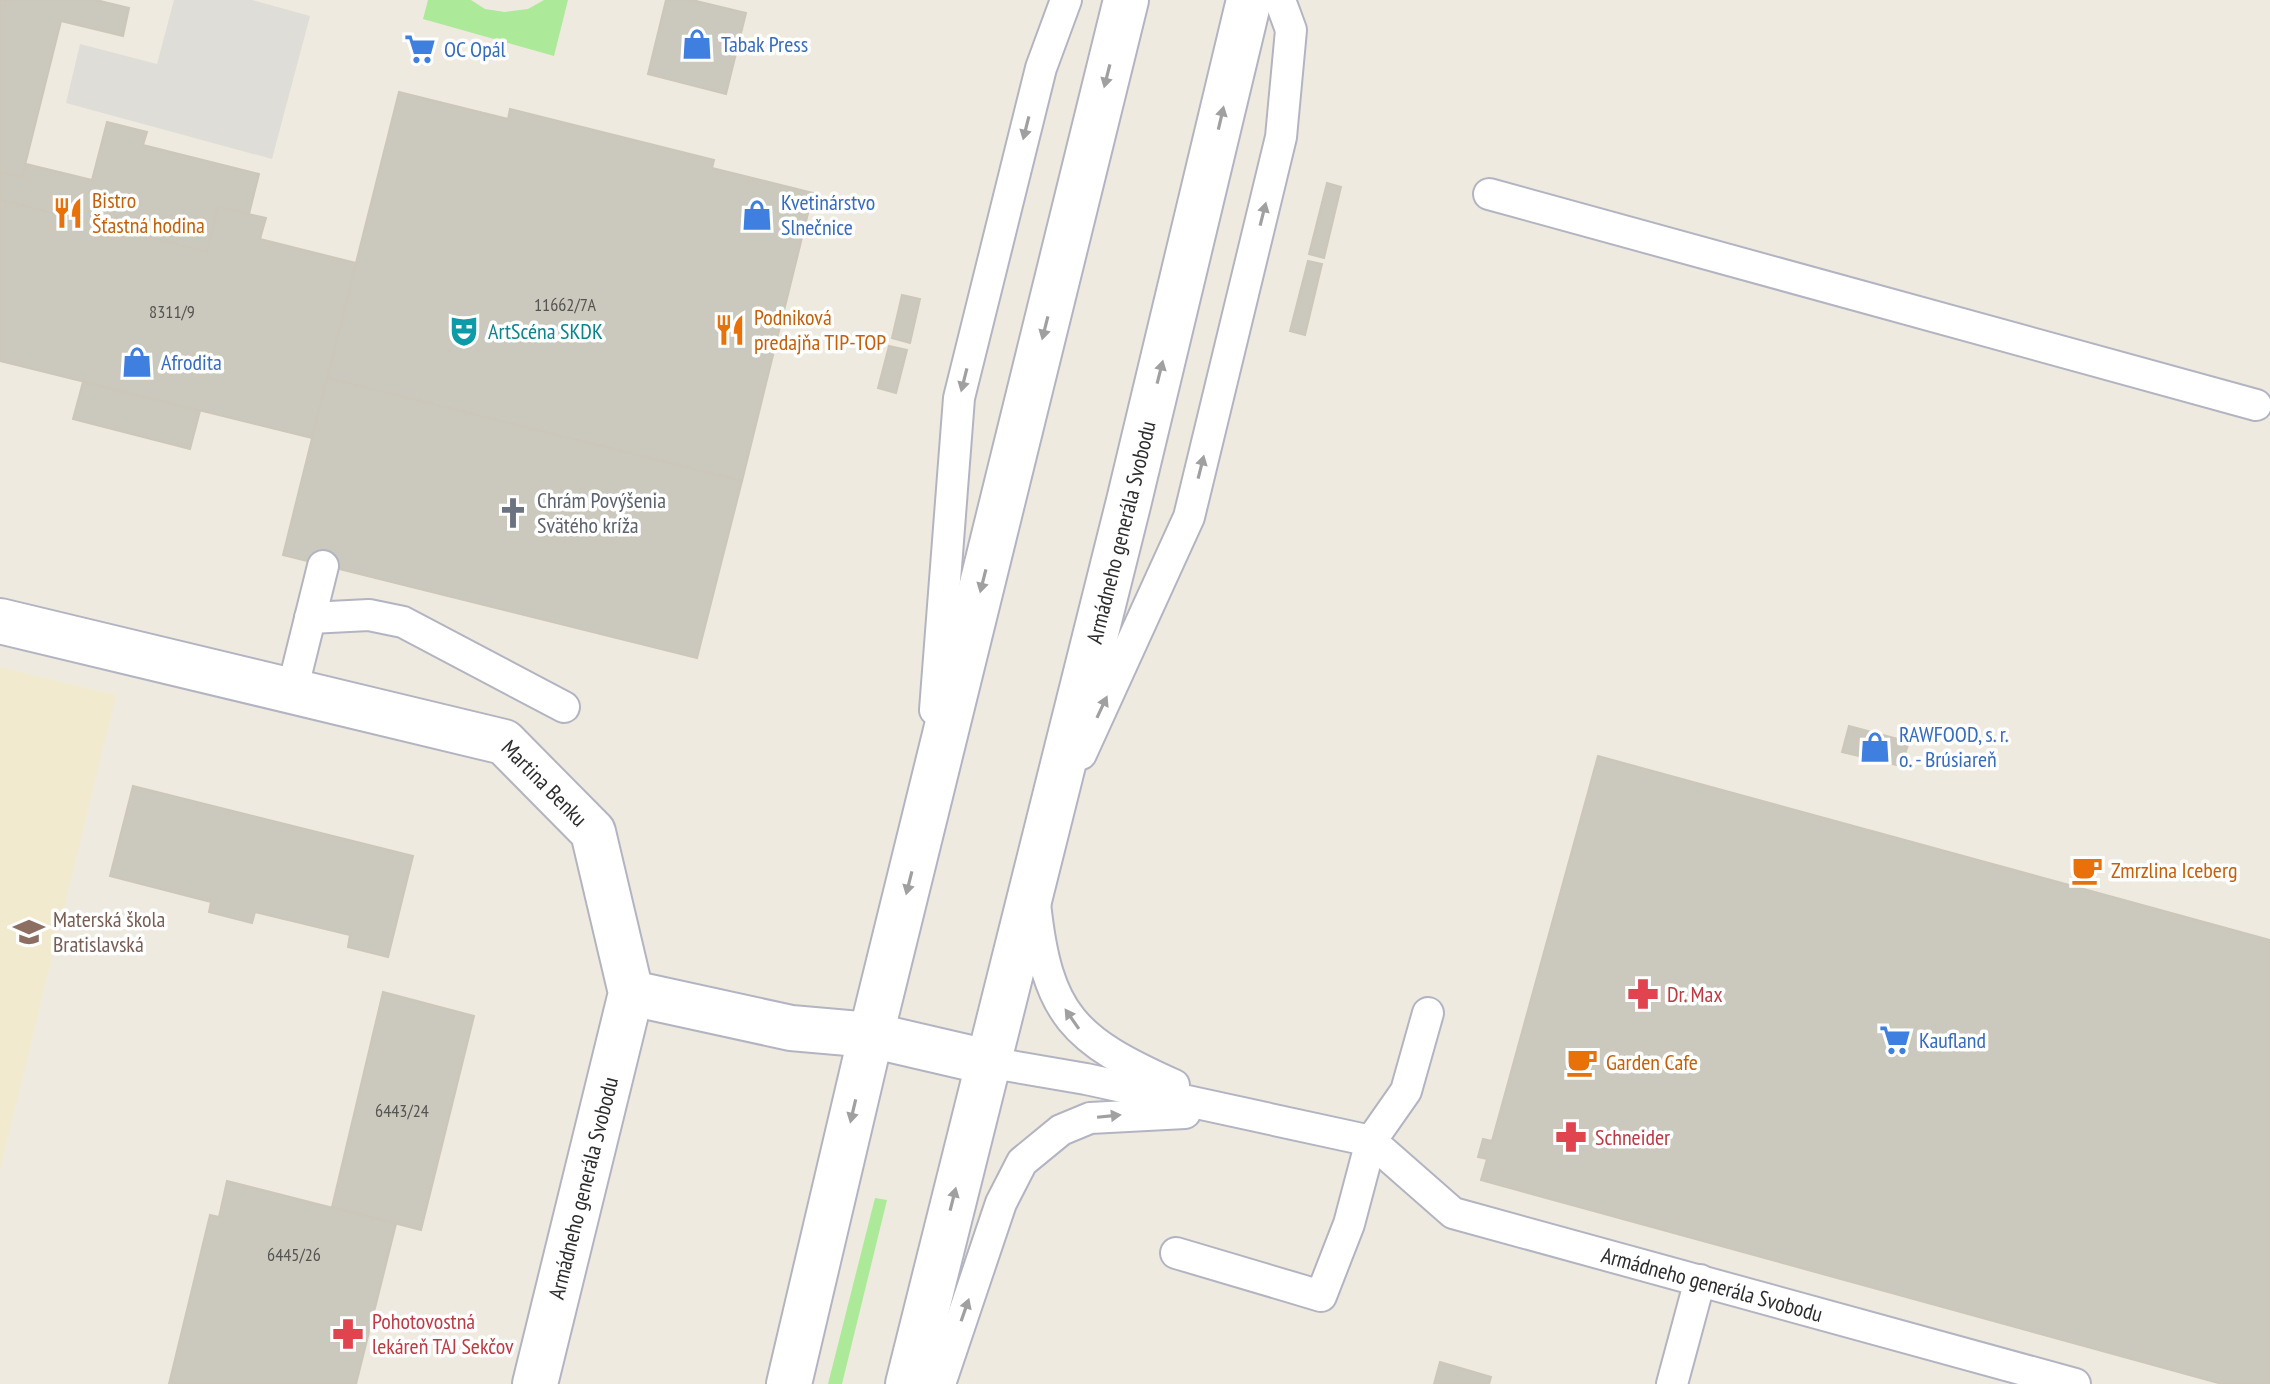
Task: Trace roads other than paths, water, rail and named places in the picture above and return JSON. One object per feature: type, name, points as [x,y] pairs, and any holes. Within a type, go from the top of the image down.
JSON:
[{"type":"street","points":[[789,1384],[871,1035],[1126,0]]},
{"type":"street","name":"Armádneho generála Svobodu","points":[[908,1384],[1249,0]]},
{"type":"street","name":"Martina Benku","points":[[0,621],[504,742],[593,832],[631,993]]},
{"type":"street","points":[[631,993],[791,1028],[871,1035],[987,1062]]},
{"type":"street","name":"Armádneho generála Svobodu","points":[[535,1384],[631,993]]},
{"type":"lane","points":[[927,807],[959,398],[1041,68],[1066,0]]},
{"type":"lane","points":[[1047,828],[1189,517],[1281,137],[1291,30],[1280,0]]},
{"type":"lane","points":[[1489,194],[2256,405]]},
{"type":"lane","points":[[292,691],[323,566]]},
{"type":"lane","points":[[310,618],[369,615],[403,622],[564,707]]},
{"type":"lane","points":[[1033,883],[1038,933],[1048,976],[1071,1021],[1088,1040],[1112,1057],[1235,1112]]},
{"type":"lane","points":[[1176,1253],[1321,1296],[1349,1224],[1371,1141],[1406,1091],[1428,1013]]},
{"type":"lane","points":[[987,1062],[1086,1079],[1371,1141]]},
{"type":"lane","points":[[940,1384],[1001,1203],[1022,1162],[1041,1143],[1061,1130],[1090,1118],[1235,1112]]},
{"type":"lane","name":"Armádneho generála Svobodu","points":[[1371,1141],[1453,1213],[2075,1384]]},
{"type":"lane","points":[[1672,1384],[1700,1280]]},
{"type":"place","name":"Tabak Press","points":[[697,44]]},
{"type":"place","name":"OC Opál","points":[[420,49]]},
{"type":"place","name":"Bistro Šťastná hodina","points":[[68,213]]},
{"type":"place","name":"Kvetinárstvo Slnečnice","points":[[757,215]]},
{"type":"place","name":"Podniková predajňa TIP-TOP","points":[[730,330]]},
{"type":"place","name":"ArtScéna SKDK","points":[[464,331]]},
{"type":"place","name":"Afrodita","points":[[137,362]]},
{"type":"place","name":"Chrám Povýšenia Svätého kríža","points":[[513,513]]},
{"type":"place","name":"RAWFOOD, s. r. o. - Brúsiareň","points":[[1875,747]]},
{"type":"place","name":"Zmrzlina Iceberg","points":[[2087,870]]},
{"type":"place","name":"Materská škola Bratislavská","points":[[29,932]]},
{"type":"place","name":"Dr. Max","points":[[1643,994]]},
{"type":"place","name":"Kaufland","points":[[1895,1040]]},
{"type":"place","name":"Garden Cafe","points":[[1582,1062]]},
{"type":"place","name":"Schneider","points":[[1571,1137]]},
{"type":"place","name":"Pohotovostná lekáreň TAJ Sekčov","points":[[348,1334]]}]
